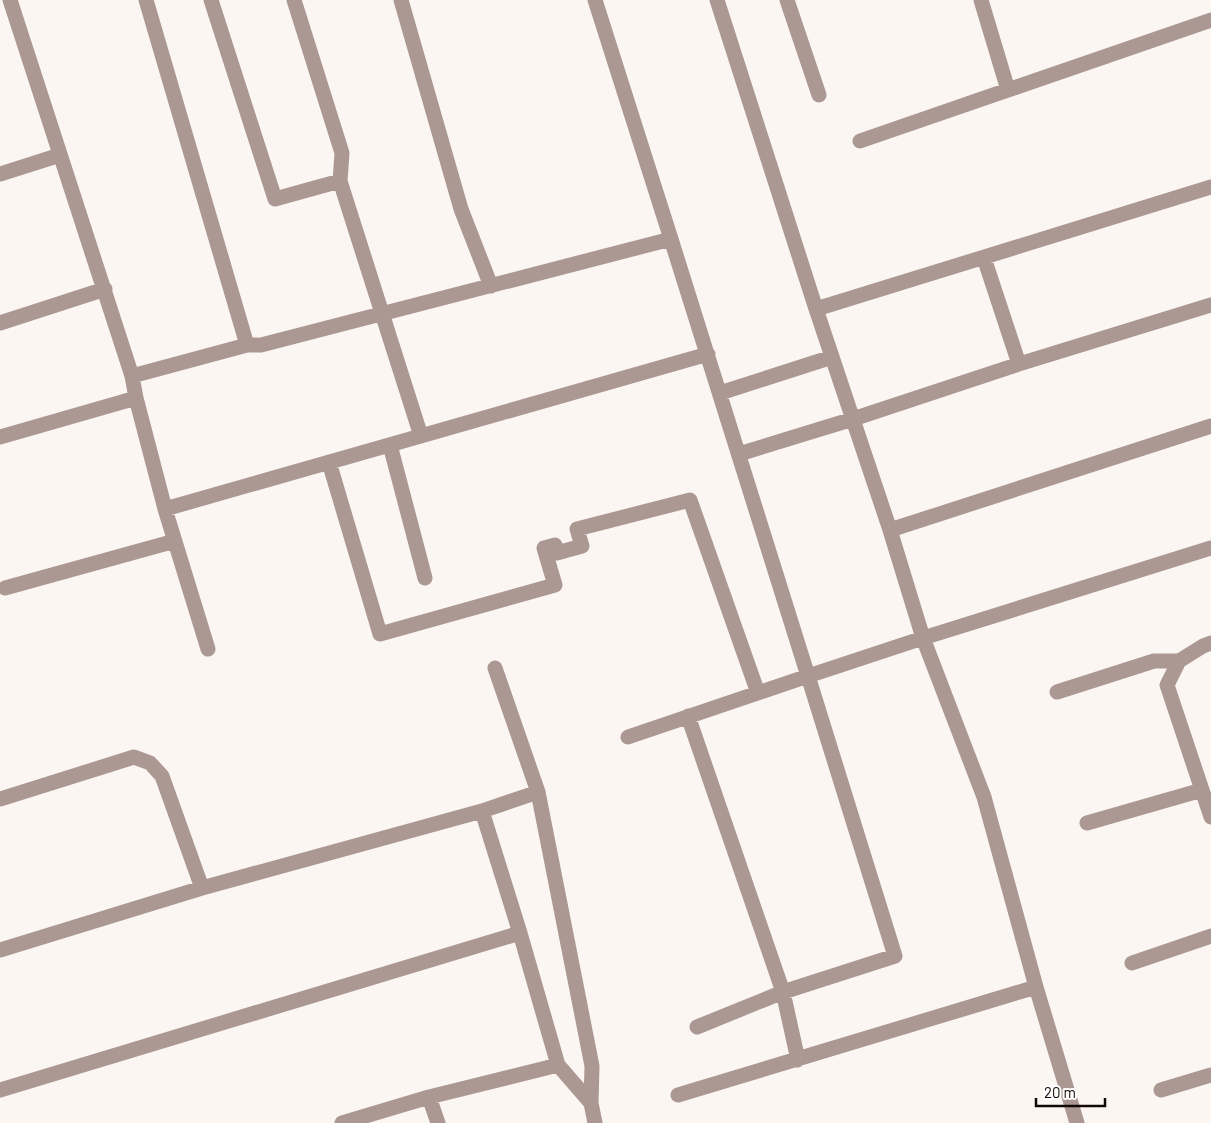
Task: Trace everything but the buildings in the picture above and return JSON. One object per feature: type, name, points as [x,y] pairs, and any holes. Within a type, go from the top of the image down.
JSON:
[{"type":"street","points":[[0,3],[10,0],[105,289],[132,376],[165,508],[208,649]]},
{"type":"street","points":[[146,0],[247,345]]},
{"type":"street","points":[[211,0],[275,199],[340,181]]},
{"type":"street","points":[[294,0],[342,153],[340,181],[421,436]]},
{"type":"street","points":[[401,0],[461,209],[491,286]]},
{"type":"street","points":[[595,0],[708,354],[894,956],[783,992],[697,1027]]},
{"type":"street","points":[[717,0],[816,310],[890,530],[923,638],[984,797],[1036,987],[1077,1123]]},
{"type":"street","points":[[787,0],[819,95]]},
{"type":"street","points":[[981,0],[1008,90]]},
{"type":"street","points":[[860,141],[1211,20]]},
{"type":"street","points":[[0,174],[60,156]]},
{"type":"street","points":[[816,310],[1211,187]]},
{"type":"street","points":[[132,376],[247,345],[261,346],[672,239]]},
{"type":"street","points":[[984,258],[1018,364]]},
{"type":"street","points":[[0,322],[105,289]]},
{"type":"street","points":[[739,454],[853,419],[1018,364],[1211,305]]},
{"type":"street","points":[[165,508],[708,354]]},
{"type":"street","points":[[720,393],[832,357]]},
{"type":"street","points":[[0,437],[136,398]]},
{"type":"street","points":[[890,530],[1211,426]]},
{"type":"street","points":[[390,445],[425,578]]},
{"type":"street","points":[[330,462],[380,634],[555,585],[544,548],[555,545],[557,553],[582,546],[577,529],[690,500],[758,693]]},
{"type":"street","points":[[5,588],[175,541]]},
{"type":"street","points":[[628,737],[923,638],[1211,548]]},
{"type":"street","points":[[1211,643],[1179,661],[1166,685],[1211,817]]},
{"type":"street","points":[[1057,692],[1154,661],[1179,661]]},
{"type":"street","points":[[495,668],[538,792],[592,1066],[591,1104],[595,1123]]},
{"type":"street","points":[[688,716],[783,992],[798,1060]]},
{"type":"street","points":[[0,799],[134,757],[150,763],[162,776],[202,888]]},
{"type":"street","points":[[1087,823],[1202,790]]},
{"type":"street","points":[[0,950],[202,888],[482,811],[538,792]]},
{"type":"street","points":[[482,811],[558,1065],[591,1104]]},
{"type":"street","points":[[0,1090],[520,933]]},
{"type":"street","points":[[1132,962],[1211,936]]},
{"type":"street","points":[[678,1096],[1036,987]]},
{"type":"street","points":[[342,1123],[429,1097],[558,1065]]},
{"type":"street","points":[[1161,1090],[1211,1075]]},
{"type":"street","points":[[429,1097],[438,1123]]}]
